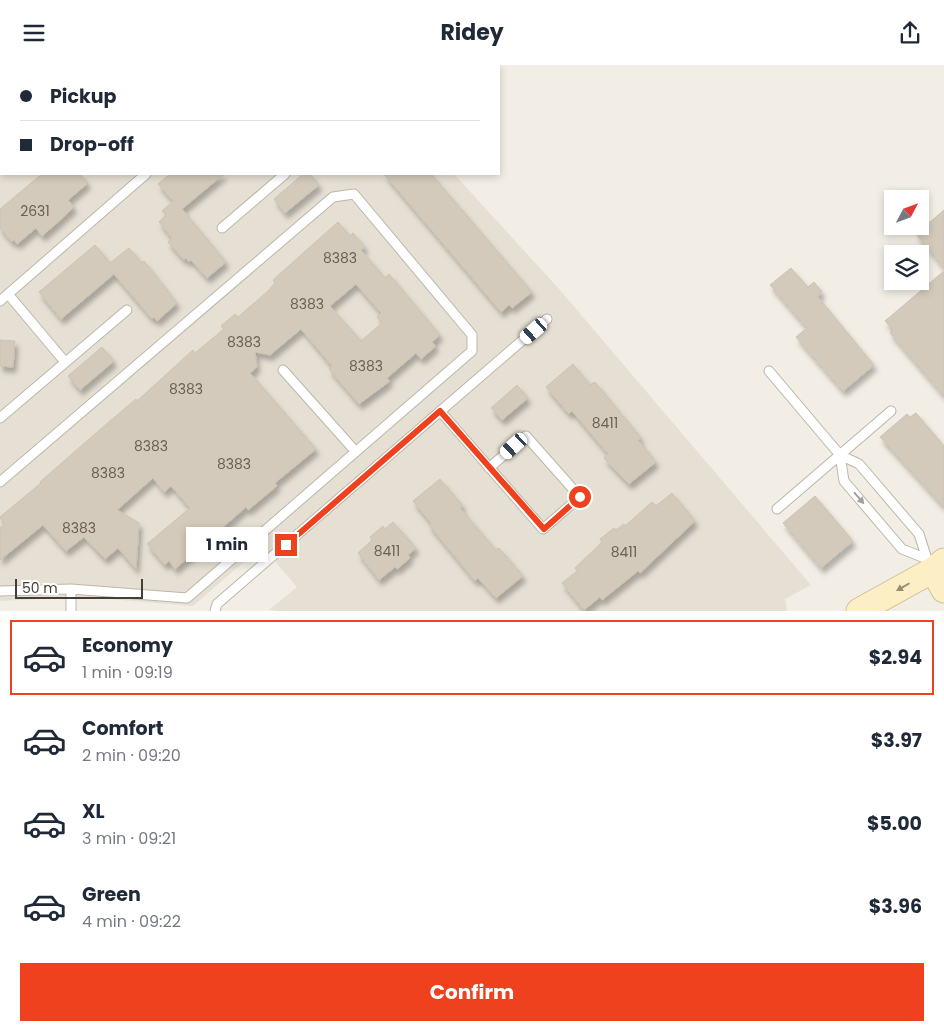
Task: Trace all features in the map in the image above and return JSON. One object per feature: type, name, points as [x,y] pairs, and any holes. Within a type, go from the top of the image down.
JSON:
[{"type":"main road","points":[[859,611],[937,570]]},
{"type":"lane","points":[[0,301],[145,175]]},
{"type":"lane","points":[[222,228],[283,175]]},
{"type":"lane","points":[[0,482],[333,197],[354,194],[472,335],[472,351],[187,598],[71,589],[0,591]]},
{"type":"lane","points":[[8,294],[65,362]]},
{"type":"lane","points":[[0,417],[127,310]]},
{"type":"lane","points":[[215,611],[217,604],[547,319]]},
{"type":"lane","points":[[283,370],[356,452]]},
{"type":"lane","points":[[769,371],[840,455],[859,465],[919,534],[937,570]]},
{"type":"lane","points":[[440,411],[490,468],[544,529],[580,497],[526,436],[490,468]]},
{"type":"lane","points":[[777,509],[891,411]]},
{"type":"lane","points":[[840,455],[844,481],[902,549],[937,570]]},
{"type":"lane","points":[[70,611],[71,589]]},
{"type":"shaded area","points":[[0,175],[455,175],[560,290],[811,585],[785,599],[787,611],[277,611],[269,610],[297,587],[262,546],[193,606],[84,597],[0,601]]},
{"type":"building","points":[[41,175],[81,175],[88,183],[68,200],[74,207],[42,236],[36,228],[17,244],[14,240],[12,242],[0,228],[0,209]]},
{"type":"building","points":[[169,175],[223,175],[182,209],[226,262],[207,278],[191,260],[189,262],[186,258],[184,260],[168,242],[172,238],[159,222],[166,215],[162,211],[173,201],[158,184]]},
{"type":"building","points":[[302,175],[311,175],[319,185],[285,213],[274,199]]},
{"type":"building","points":[[385,175],[432,175],[532,292],[512,308],[509,305],[501,312]]},
{"type":"building","points":[[944,210],[944,268],[929,250],[929,245],[925,245],[917,235],[929,235],[929,223]]},
{"type":"building","points":[[338,222],[350,236],[353,233],[365,247],[361,250],[385,278],[389,274],[440,335],[432,342],[436,346],[421,359],[416,353],[387,378],[390,381],[359,404],[329,369],[332,366],[301,329],[270,355],[255,352],[257,367],[250,373],[316,449],[275,483],[277,486],[248,510],[246,507],[175,569],[169,561],[165,565],[147,544],[190,508],[171,486],[164,492],[153,478],[117,510],[139,523],[136,569],[118,548],[105,559],[84,537],[66,551],[43,525],[0,560],[0,528],[4,525],[0,517],[136,399],[137,401],[193,350],[195,353],[224,329],[221,326],[235,314],[238,317],[268,291],[275,283],[273,280]],"holes":[[[356,284],[381,313],[377,317],[382,323],[361,341],[330,306]]]},
{"type":"building","points":[[95,245],[110,263],[129,248],[142,263],[144,261],[177,303],[157,321],[154,317],[152,319],[114,274],[61,319],[39,292]]},
{"type":"building","points":[[791,268],[808,287],[814,282],[822,292],[818,297],[874,365],[843,391],[796,337],[807,328],[770,285]]},
{"type":"building","points":[[944,271],[944,396],[890,333],[893,330],[885,321],[922,290],[929,290],[929,284]]},
{"type":"building","points":[[0,340],[15,341],[13,367],[0,366]]},
{"type":"building","points":[[102,347],[114,361],[80,390],[68,376]]},
{"type":"building","points":[[573,364],[590,385],[595,382],[641,438],[638,440],[656,462],[629,484],[604,458],[608,454],[572,411],[569,414],[546,387]]},
{"type":"building","points":[[517,385],[528,398],[502,420],[491,408]]},
{"type":"building","points":[[916,413],[944,446],[944,507],[880,437],[907,414],[910,417]]},
{"type":"building","points":[[440,479],[463,506],[460,508],[496,550],[499,548],[523,576],[496,598],[478,578],[475,581],[429,525],[431,523],[413,501]]},
{"type":"building","points":[[672,493],[695,521],[640,573],[638,571],[602,600],[600,597],[584,610],[562,583],[577,571],[575,568],[602,542],[600,539],[614,528],[616,530],[624,524],[625,526],[652,502],[656,506]]},
{"type":"building","points":[[815,496],[853,541],[821,568],[783,523]]},
{"type":"building","points":[[393,522],[416,548],[408,555],[410,558],[379,580],[358,553],[372,540],[370,537],[383,526],[385,529]]},
{"type":"route","points":[[286,545],[440,411],[544,529],[580,497]]}]
